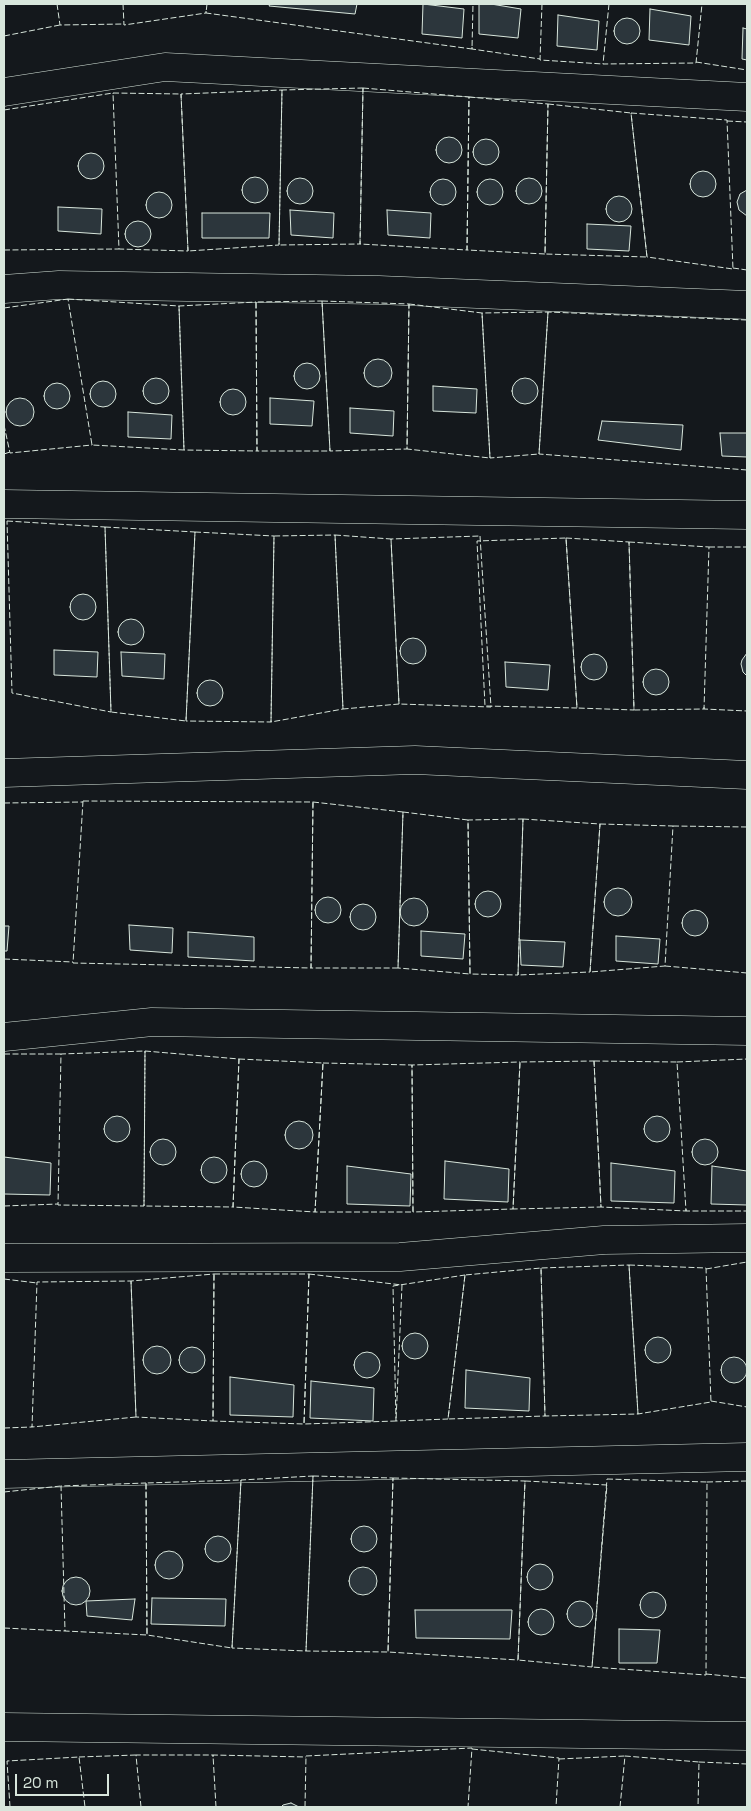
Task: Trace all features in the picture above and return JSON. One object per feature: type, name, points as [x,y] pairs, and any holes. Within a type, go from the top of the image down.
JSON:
[{"type":"street","points":[[4,92],[165,67],[747,97]]},
{"type":"street","points":[[4,289],[59,285],[369,290],[747,306]]},
{"type":"street","points":[[4,504],[747,515]]},
{"type":"street","points":[[4,773],[415,760],[747,775]]},
{"type":"street","points":[[4,1037],[152,1022],[747,1031]]},
{"type":"street","points":[[4,1258],[400,1257],[604,1240],[747,1238]]},
{"type":"street","points":[[4,1474],[747,1457]]},
{"type":"street","points":[[4,1727],[747,1736]]},
{"type":"building","points":[[270,4],[357,4],[355,14],[269,6]]},
{"type":"building","points":[[423,4],[464,9],[462,38],[422,34]]},
{"type":"building","points":[[479,4],[521,9],[518,38],[479,34]]},
{"type":"building","points":[[650,9],[691,16],[689,45],[649,40]]},
{"type":"building","points":[[558,15],[599,21],[597,50],[557,46]]},
{"type":"building","points":[[627,18],[637,21],[640,31],[637,41],[627,44],[617,41],[614,31],[617,21]]},
{"type":"building","points":[[743,28],[747,29],[747,60],[742,59]]},
{"type":"building","points":[[449,137],[459,140],[462,150],[459,160],[449,163],[439,160],[436,150],[439,140]]},
{"type":"building","points":[[486,139],[496,142],[499,152],[496,162],[486,165],[476,162],[473,152],[476,142]]},
{"type":"building","points":[[91,153],[101,156],[104,166],[101,176],[91,179],[81,176],[78,166],[81,156]]},
{"type":"building","points":[[703,171],[713,174],[716,184],[713,194],[703,197],[693,194],[690,184],[693,174]]},
{"type":"building","points":[[255,177],[265,180],[268,190],[265,200],[255,203],[245,200],[242,190],[245,180]]},
{"type":"building","points":[[300,178],[310,181],[313,191],[310,201],[300,204],[290,201],[287,191],[290,181]]},
{"type":"building","points":[[529,178],[539,181],[542,191],[539,201],[529,204],[519,201],[516,191],[519,181]]},
{"type":"building","points":[[443,179],[453,182],[456,192],[453,202],[443,205],[433,202],[430,192],[433,182]]},
{"type":"building","points":[[490,179],[500,182],[503,192],[500,202],[490,205],[480,202],[477,192],[480,182]]},
{"type":"building","points":[[747,190],[747,216],[739,210],[737,202],[740,194]]},
{"type":"building","points":[[159,192],[169,195],[172,205],[169,215],[159,218],[149,215],[146,205],[149,195]]},
{"type":"building","points":[[619,196],[629,199],[632,209],[629,219],[619,222],[609,219],[606,209],[609,199]]},
{"type":"building","points":[[58,207],[102,209],[101,234],[58,231]]},
{"type":"building","points":[[290,210],[334,213],[333,238],[291,235]]},
{"type":"building","points":[[387,210],[431,213],[430,238],[388,235]]},
{"type":"building","points":[[202,213],[270,213],[269,238],[202,238]]},
{"type":"building","points":[[138,221],[148,224],[151,234],[148,244],[138,247],[128,244],[125,234],[128,224]]},
{"type":"building","points":[[587,224],[631,226],[629,251],[587,249]]},
{"type":"building","points":[[378,359],[388,363],[392,373],[388,383],[378,387],[368,383],[364,373],[368,363]]},
{"type":"building","points":[[307,363],[317,366],[320,376],[317,386],[307,389],[297,386],[294,376],[297,366]]},
{"type":"building","points":[[156,378],[166,381],[169,391],[166,401],[156,404],[146,401],[143,391],[146,381]]},
{"type":"building","points":[[525,378],[535,381],[538,391],[535,401],[525,404],[515,401],[512,391],[515,381]]},
{"type":"building","points":[[103,381],[113,384],[116,394],[113,404],[103,407],[93,404],[90,394],[93,384]]},
{"type":"building","points":[[57,383],[67,386],[70,396],[67,406],[57,409],[47,406],[44,396],[47,386]]},
{"type":"building","points":[[433,386],[477,389],[476,413],[433,411]]},
{"type":"building","points":[[233,389],[243,392],[246,402],[243,412],[233,415],[223,412],[220,402],[223,392]]},
{"type":"building","points":[[20,398],[30,402],[34,412],[30,422],[20,426],[10,422],[6,412],[10,402]]},
{"type":"building","points":[[270,398],[314,401],[312,426],[270,424]]},
{"type":"building","points":[[350,408],[394,411],[393,436],[350,433]]},
{"type":"building","points":[[128,412],[172,415],[171,439],[128,437]]},
{"type":"building","points":[[602,421],[683,425],[681,450],[598,440]]},
{"type":"building","points":[[720,433],[747,433],[747,457],[722,456]]},
{"type":"building","points":[[83,594],[93,597],[96,607],[93,617],[83,620],[73,617],[70,607],[73,597]]},
{"type":"building","points":[[131,619],[140,623],[144,632],[140,641],[131,645],[122,641],[118,632],[122,623]]},
{"type":"building","points":[[413,638],[423,641],[426,651],[423,661],[413,664],[403,661],[400,651],[403,641]]},
{"type":"building","points":[[54,650],[98,652],[97,677],[54,675]]},
{"type":"building","points":[[121,652],[165,654],[164,679],[122,676]]},
{"type":"building","points":[[747,653],[747,676],[743,672],[741,664]]},
{"type":"building","points":[[594,654],[604,657],[607,667],[604,677],[594,680],[584,677],[581,667],[584,657]]},
{"type":"building","points":[[505,662],[550,665],[548,690],[506,687]]},
{"type":"building","points":[[656,669],[666,672],[669,682],[666,692],[656,695],[646,692],[643,682],[646,672]]},
{"type":"building","points":[[210,680],[220,683],[223,693],[220,703],[210,706],[200,703],[197,693],[200,683]]},
{"type":"building","points":[[618,888],[628,892],[632,902],[628,912],[618,916],[608,912],[604,902],[608,892]]},
{"type":"building","points":[[488,891],[498,894],[501,904],[498,914],[488,917],[478,914],[475,904],[478,894]]},
{"type":"building","points":[[328,897],[338,900],[341,910],[338,920],[328,923],[318,920],[315,910],[318,900]]},
{"type":"building","points":[[414,898],[424,902],[428,912],[424,922],[414,926],[404,922],[400,912],[404,902]]},
{"type":"building","points":[[363,904],[373,907],[376,917],[373,927],[363,930],[353,927],[350,917],[353,907]]},
{"type":"building","points":[[695,910],[705,913],[708,923],[705,933],[695,936],[685,933],[682,923],[685,913]]},
{"type":"building","points":[[129,925],[173,928],[172,953],[130,950]]},
{"type":"building","points":[[4,926],[9,926],[7,951],[4,951]]},
{"type":"building","points":[[421,931],[465,934],[463,959],[421,956]]},
{"type":"building","points":[[188,932],[254,937],[254,961],[188,957]]},
{"type":"building","points":[[616,936],[660,939],[658,964],[616,961]]},
{"type":"building","points":[[520,940],[565,942],[563,967],[521,965]]},
{"type":"building","points":[[117,1116],[127,1119],[130,1129],[127,1139],[117,1142],[107,1139],[104,1129],[107,1119]]},
{"type":"building","points":[[657,1116],[667,1119],[670,1129],[667,1139],[657,1142],[647,1139],[644,1129],[647,1119]]},
{"type":"building","points":[[299,1121],[309,1125],[313,1135],[309,1145],[299,1149],[289,1145],[285,1135],[289,1125]]},
{"type":"building","points":[[163,1139],[173,1142],[176,1152],[173,1162],[163,1165],[153,1162],[150,1152],[153,1142]]},
{"type":"building","points":[[705,1139],[715,1142],[718,1152],[715,1162],[705,1165],[695,1162],[692,1152],[695,1142]]},
{"type":"building","points":[[4,1157],[51,1163],[50,1195],[4,1194]]},
{"type":"building","points":[[214,1157],[224,1160],[227,1170],[224,1180],[214,1183],[204,1180],[201,1170],[204,1160]]},
{"type":"building","points":[[254,1161],[264,1164],[267,1174],[264,1184],[254,1187],[244,1184],[241,1174],[244,1164]]},
{"type":"building","points":[[445,1161],[509,1169],[508,1202],[444,1199]]},
{"type":"building","points":[[611,1163],[675,1171],[674,1203],[611,1201]]},
{"type":"building","points":[[347,1166],[411,1174],[410,1206],[347,1204]]},
{"type":"building","points":[[712,1166],[747,1171],[747,1205],[711,1204]]},
{"type":"building","points":[[415,1333],[425,1336],[428,1346],[425,1356],[415,1359],[405,1356],[402,1346],[405,1336]]},
{"type":"building","points":[[658,1337],[668,1340],[671,1350],[668,1360],[658,1363],[648,1360],[645,1350],[648,1340]]},
{"type":"building","points":[[157,1346],[167,1350],[171,1360],[167,1370],[157,1374],[147,1370],[143,1360],[147,1350]]},
{"type":"building","points":[[192,1347],[202,1350],[205,1360],[202,1370],[192,1373],[182,1370],[179,1360],[182,1350]]},
{"type":"building","points":[[367,1352],[377,1355],[380,1365],[377,1375],[367,1378],[357,1375],[354,1365],[357,1355]]},
{"type":"building","points":[[734,1357],[744,1360],[747,1370],[744,1380],[734,1383],[724,1380],[721,1370],[724,1360]]},
{"type":"building","points":[[466,1370],[530,1378],[529,1411],[465,1408]]},
{"type":"building","points":[[230,1377],[294,1385],[293,1417],[230,1415]]},
{"type":"building","points":[[311,1381],[374,1388],[373,1421],[310,1418]]},
{"type":"building","points":[[364,1526],[374,1529],[377,1539],[374,1549],[364,1552],[354,1549],[351,1539],[354,1529]]},
{"type":"building","points":[[218,1536],[228,1539],[231,1549],[228,1559],[218,1562],[208,1559],[205,1549],[208,1539]]},
{"type":"building","points":[[169,1551],[179,1555],[183,1565],[179,1575],[169,1579],[159,1575],[155,1565],[159,1555]]},
{"type":"building","points":[[540,1564],[550,1567],[553,1577],[550,1587],[540,1590],[530,1587],[527,1577],[530,1567]]},
{"type":"building","points":[[363,1567],[373,1571],[377,1581],[373,1591],[363,1595],[353,1591],[349,1581],[353,1571]]},
{"type":"building","points":[[76,1577],[86,1581],[90,1591],[86,1601],[76,1605],[66,1601],[62,1591],[66,1581]]},
{"type":"building","points":[[653,1592],[663,1595],[666,1605],[663,1615],[653,1618],[643,1615],[640,1605],[643,1595]]},
{"type":"building","points":[[152,1598],[226,1599],[225,1626],[151,1624]]},
{"type":"building","points":[[135,1599],[132,1620],[87,1616],[86,1601]]},
{"type":"building","points":[[580,1601],[590,1604],[593,1614],[590,1624],[580,1627],[570,1624],[567,1614],[570,1604]]},
{"type":"building","points":[[541,1609],[551,1612],[554,1622],[551,1632],[541,1635],[531,1632],[528,1622],[531,1612]]},
{"type":"building","points":[[415,1610],[512,1610],[510,1639],[416,1638]]},
{"type":"building","points":[[619,1629],[660,1630],[657,1663],[619,1663]]},
{"type":"building","points":[[291,1803],[299,1807],[281,1807],[283,1805]]},
{"type":"fence","points":[[57,4],[60,25],[124,24]]},
{"type":"fence","points":[[123,4],[124,25],[206,13],[206,11]]},
{"type":"fence","points":[[207,4],[206,13],[472,49],[473,4]]},
{"type":"fence","points":[[542,4],[540,60],[603,64]]},
{"type":"fence","points":[[609,4],[603,64],[696,63],[702,4]]},
{"type":"fence","points":[[4,36],[60,25],[60,23]]},
{"type":"fence","points":[[472,47],[472,49],[540,59]]},
{"type":"fence","points":[[696,62],[747,70]]},
{"type":"fence","points":[[363,88],[469,97],[467,250],[360,244],[363,88]]},
{"type":"fence","points":[[363,88],[360,244],[279,245],[282,90],[363,88]]},
{"type":"fence","points":[[282,90],[279,245],[188,251],[181,94],[282,90]]},
{"type":"fence","points":[[113,93],[181,94],[188,251],[119,249],[113,93]]},
{"type":"fence","points":[[4,110],[113,94]]},
{"type":"fence","points":[[469,97],[548,104],[545,254],[467,250],[469,97]]},
{"type":"fence","points":[[548,104],[631,113],[647,257],[545,254],[548,104]]},
{"type":"fence","points":[[631,113],[727,120],[733,269],[647,257],[631,113]]},
{"type":"fence","points":[[727,121],[747,122]]},
{"type":"fence","points":[[4,250],[119,249]]},
{"type":"fence","points":[[733,268],[747,270]]},
{"type":"fence","points":[[68,299],[179,306],[184,450],[92,445],[68,299]]},
{"type":"fence","points":[[4,308],[68,299],[68,301]]},
{"type":"fence","points":[[322,301],[409,304],[407,449],[330,451],[322,301]]},
{"type":"fence","points":[[322,301],[330,451],[257,451],[256,302],[322,301]]},
{"type":"fence","points":[[256,302],[257,451],[184,450],[179,306],[256,302]]},
{"type":"fence","points":[[409,304],[482,313],[490,458],[407,449],[409,304]]},
{"type":"fence","points":[[548,312],[539,454],[490,458],[482,313],[548,312]]},
{"type":"fence","points":[[747,320],[548,312],[539,454],[747,470]]},
{"type":"fence","points":[[4,425],[10,453],[92,444]]},
{"type":"fence","points":[[4,454],[10,452]]},
{"type":"fence","points":[[7,521],[105,527],[111,712],[12,693],[7,521]]},
{"type":"fence","points":[[105,527],[195,532],[186,721],[111,712],[105,527]]},
{"type":"fence","points":[[195,532],[274,536],[271,722],[186,721],[195,532]]},
{"type":"fence","points":[[335,535],[343,709],[271,722],[274,536],[335,535]]},
{"type":"fence","points":[[335,535],[391,539],[399,704],[343,709],[335,535]]},
{"type":"fence","points":[[480,536],[491,707],[399,704],[391,539],[480,536]]},
{"type":"fence","points":[[566,538],[577,708],[485,706],[477,541],[566,538]]},
{"type":"fence","points":[[566,538],[629,542],[634,710],[577,708],[566,538]]},
{"type":"fence","points":[[629,542],[709,547],[704,709],[634,710],[629,542]]},
{"type":"fence","points":[[709,547],[747,547]]},
{"type":"fence","points":[[704,707],[704,709],[747,711]]},
{"type":"fence","points":[[83,801],[313,802],[311,968],[73,963],[83,801]]},
{"type":"fence","points":[[4,803],[83,802]]},
{"type":"fence","points":[[313,802],[403,812],[398,968],[311,968],[313,802]]},
{"type":"fence","points":[[403,812],[468,820],[470,974],[398,968],[403,812]]},
{"type":"fence","points":[[523,819],[600,824],[590,972],[518,975],[523,819]]},
{"type":"fence","points":[[523,819],[518,975],[470,974],[468,820],[523,819]]},
{"type":"fence","points":[[600,824],[673,826],[665,966],[590,972],[600,824]]},
{"type":"fence","points":[[673,826],[747,827]]},
{"type":"fence","points":[[4,959],[73,962]]},
{"type":"fence","points":[[665,966],[747,973]]},
{"type":"fence","points":[[145,1051],[239,1059],[233,1207],[144,1206],[145,1051]]},
{"type":"fence","points":[[145,1051],[144,1206],[58,1205],[61,1054],[145,1051]]},
{"type":"fence","points":[[4,1054],[61,1054]]},
{"type":"fence","points":[[239,1059],[323,1063],[315,1212],[233,1207],[239,1059]]},
{"type":"fence","points":[[677,1062],[747,1059]]},
{"type":"fence","points":[[594,1061],[677,1062],[686,1211],[601,1207],[594,1061]]},
{"type":"fence","points":[[594,1061],[601,1207],[513,1209],[520,1062],[594,1061]]},
{"type":"fence","points":[[520,1062],[513,1209],[413,1212],[412,1065],[520,1062]]},
{"type":"fence","points":[[323,1063],[412,1065],[413,1212],[315,1212],[323,1063]]},
{"type":"fence","points":[[4,1206],[58,1204]]},
{"type":"fence","points":[[686,1209],[686,1211],[747,1211]]},
{"type":"fence","points":[[706,1269],[747,1262]]},
{"type":"fence","points":[[629,1265],[638,1414],[545,1416],[541,1268],[629,1265]]},
{"type":"fence","points":[[629,1265],[706,1268],[711,1402],[638,1414],[629,1265]]},
{"type":"fence","points":[[541,1268],[545,1416],[448,1419],[465,1275],[541,1268]]},
{"type":"fence","points":[[214,1274],[309,1274],[304,1424],[213,1421],[214,1274]]},
{"type":"fence","points":[[214,1274],[213,1421],[136,1417],[131,1281],[214,1274]]},
{"type":"fence","points":[[309,1274],[402,1285],[396,1421],[304,1424],[309,1274]]},
{"type":"fence","points":[[465,1275],[448,1419],[396,1421],[393,1286],[465,1275]]},
{"type":"fence","points":[[4,1279],[37,1283]]},
{"type":"fence","points":[[131,1281],[136,1417],[32,1427],[37,1282],[131,1281]]},
{"type":"fence","points":[[711,1401],[747,1407]]},
{"type":"fence","points":[[4,1428],[32,1426]]},
{"type":"fence","points":[[313,1476],[393,1478],[388,1652],[306,1651],[313,1476]]},
{"type":"fence","points":[[313,1476],[306,1651],[232,1648],[241,1480],[313,1476]]},
{"type":"fence","points":[[393,1478],[525,1481],[518,1660],[388,1652],[393,1478]]},
{"type":"fence","points":[[607,1479],[707,1482],[706,1675],[592,1667],[607,1479]]},
{"type":"fence","points":[[241,1480],[232,1648],[147,1635],[146,1483],[241,1480]]},
{"type":"fence","points":[[525,1481],[607,1485],[592,1667],[518,1660],[525,1481]]},
{"type":"fence","points":[[707,1482],[747,1481]]},
{"type":"fence","points":[[146,1483],[147,1635],[65,1631],[61,1486],[146,1483]]},
{"type":"fence","points":[[4,1492],[61,1487]]},
{"type":"fence","points":[[4,1628],[65,1630]]},
{"type":"fence","points":[[706,1674],[747,1678]]},
{"type":"fence","points":[[305,1807],[306,1756],[472,1748],[468,1807]]},
{"type":"fence","points":[[472,1749],[559,1758],[556,1807]]},
{"type":"fence","points":[[79,1757],[136,1755]]},
{"type":"fence","points":[[141,1807],[136,1755],[213,1755],[213,1757]]},
{"type":"fence","points":[[216,1807],[213,1755],[306,1757]]},
{"type":"fence","points":[[620,1807],[625,1756],[699,1762],[698,1807]]},
{"type":"fence","points":[[10,1807],[7,1761],[79,1757],[85,1807]]},
{"type":"fence","points":[[559,1759],[624,1757]]},
{"type":"fence","points":[[699,1762],[747,1764]]}]
